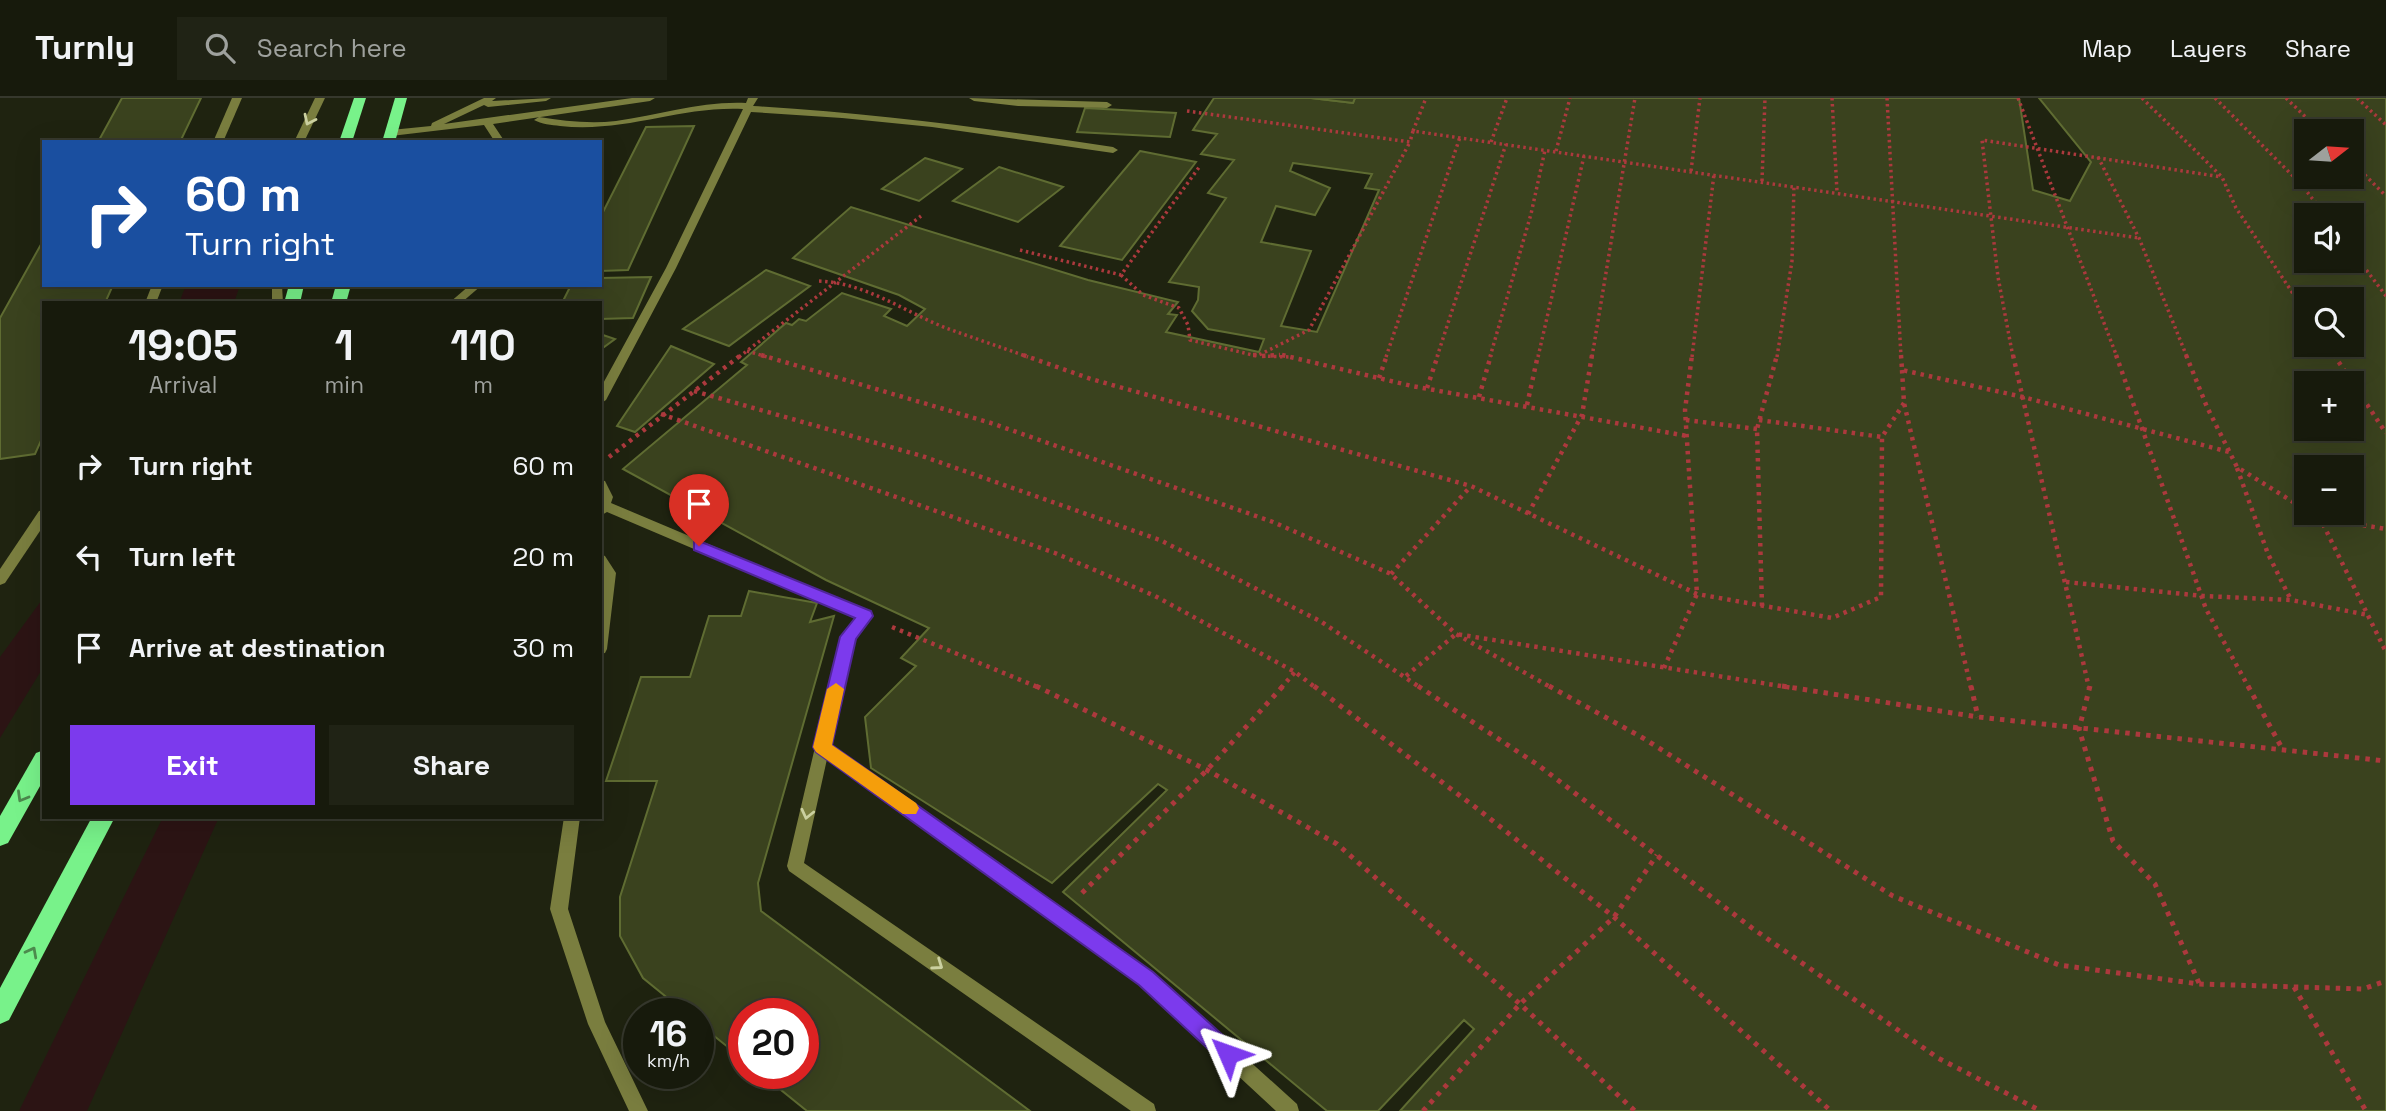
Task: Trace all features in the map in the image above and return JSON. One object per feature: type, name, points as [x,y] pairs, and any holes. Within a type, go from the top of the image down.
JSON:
[{"type":"highway","points":[[346,140],[360,98]]},
{"type":"highway","points":[[389,137],[401,98]]},
{"type":"highway","points":[[0,836],[42,762]]},
{"type":"highway","points":[[0,1012],[103,819]]},
{"type":"lane","points":[[219,140],[237,98]]},
{"type":"lane","points":[[300,140],[320,98]]},
{"type":"lane","points":[[425,129],[465,108],[489,101],[520,98]]},
{"type":"lane","points":[[489,101],[547,98]]},
{"type":"lane","points":[[549,117],[602,98]]},
{"type":"lane","points":[[549,117],[650,98]]},
{"type":"lane","points":[[389,137],[425,129],[520,118],[624,113],[687,98]]},
{"type":"lane","points":[[974,98],[1018,103],[1107,105]]},
{"type":"lane","points":[[549,117],[612,124],[712,103],[751,104],[927,121],[1113,150]]},
{"type":"lane","points":[[602,396],[671,268],[751,104]]},
{"type":"lane","points":[[488,122],[499,140]]},
{"type":"lane","points":[[457,301],[474,287]]},
{"type":"lane","points":[[602,487],[607,496],[602,510],[865,616],[848,637],[795,866],[1147,1111]]},
{"type":"lane","points":[[0,580],[42,517]]},
{"type":"lane","points":[[602,562],[609,573],[602,632]]},
{"type":"lane","points":[[822,747],[1146,979],[1290,1111]]},
{"type":"lane","points":[[572,819],[559,909],[597,1024],[639,1111]]},
{"type":"path","points":[[1257,356],[1309,330],[1410,142],[1426,98]]},
{"type":"path","points":[[1491,142],[1507,98]]},
{"type":"path","points":[[1556,152],[1570,98]]},
{"type":"path","points":[[1528,513],[1582,415],[1635,98]]},
{"type":"path","points":[[1691,171],[1700,98]]},
{"type":"path","points":[[1762,181],[1765,98]]},
{"type":"path","points":[[1832,98],[1837,192]]},
{"type":"path","points":[[1887,98],[1904,403],[1978,717]]},
{"type":"path","points":[[2018,98],[2039,147],[2203,596],[2283,750]]},
{"type":"path","points":[[2141,98],[2222,177],[2236,208],[2294,295]]},
{"type":"path","points":[[2215,98],[2301,184],[2316,203]]},
{"type":"path","points":[[2286,98],[2308,119]]},
{"type":"path","points":[[2357,98],[2386,125]]},
{"type":"path","points":[[1187,111],[1410,142]]},
{"type":"path","points":[[1413,131],[1892,200],[2139,239]]},
{"type":"path","points":[[1379,378],[1460,137]]},
{"type":"path","points":[[2199,984],[2155,884],[2113,841],[2079,729],[2090,685],[2023,397],[1987,215],[1982,140],[2096,155],[2222,177]]},
{"type":"path","points":[[1427,388],[1506,144]]},
{"type":"path","points":[[1479,397],[1531,214],[1545,150]]},
{"type":"path","points":[[2096,155],[2104,164],[2139,239],[2237,467],[2268,554],[2291,600]]},
{"type":"path","points":[[1527,405],[1584,156]]},
{"type":"path","points":[[1121,275],[1200,166]]},
{"type":"path","points":[[1664,668],[1698,594],[1686,420],[1714,174]]},
{"type":"path","points":[[2364,174],[2386,196]]},
{"type":"path","points":[[1762,606],[1757,429],[1778,354],[1792,261],[1794,186]]},
{"type":"path","points":[[602,462],[661,414],[839,282],[921,216]]},
{"type":"path","points":[[1020,250],[1121,275],[1143,295],[1180,308],[1188,325],[1190,340],[1257,356],[1282,355],[1427,388],[1687,436]]},
{"type":"path","points":[[2364,267],[2386,296]]},
{"type":"path","points":[[820,281],[839,282],[890,300],[944,327],[1091,379],[1471,486],[1698,594],[1832,618],[1881,597],[1882,437],[1904,403]]},
{"type":"path","points":[[747,351],[991,423],[1127,470],[1273,522],[1391,574],[1456,634],[1643,738],[1893,896],[2059,965],[2199,984],[2363,989],[2386,981]]},
{"type":"path","points":[[2336,357],[2386,433]]},
{"type":"path","points":[[1902,370],[2023,397],[2229,452]]},
{"type":"path","points":[[694,391],[922,456],[1160,540],[1320,621],[1538,765],[1752,928],[1938,1058],[2041,1111]]},
{"type":"path","points":[[661,414],[1055,553],[1155,596],[1295,672],[1479,810],[1614,917],[1831,1111]]},
{"type":"path","points":[[1686,420],[1757,429]]},
{"type":"path","points":[[1759,420],[1882,437]]},
{"type":"path","points":[[2237,467],[2294,503]]},
{"type":"path","points":[[1391,574],[1471,486]]},
{"type":"path","points":[[2323,525],[2386,652]]},
{"type":"path","points":[[2362,525],[2386,529]]},
{"type":"path","points":[[2066,582],[2203,596],[2291,600],[2368,615]]},
{"type":"path","points":[[865,616],[1056,694],[1207,770],[1337,844],[1520,1004],[1635,1111]]},
{"type":"path","points":[[1406,676],[1456,634],[1978,717],[2386,761]]},
{"type":"path","points":[[1059,916],[1207,770],[1295,672]]},
{"type":"path","points":[[1423,1111],[1520,1004],[1614,917],[1657,855]]},
{"type":"path","points":[[2293,987],[2366,1111]]},
{"type":"shaded area","points":[[185,287],[239,287],[235,301],[180,301]]},
{"type":"shaded area","points":[[42,600],[42,669],[0,738],[0,657]]},
{"type":"shaded area","points":[[162,819],[218,819],[87,1111],[19,1111]]},
{"type":"building","points":[[122,98],[201,98],[181,140],[99,140]]},
{"type":"building","points":[[1214,98],[1311,98],[1353,103],[1355,98],[2019,98],[2033,190],[2070,201],[2091,162],[2039,98],[2386,98],[2386,1111],[1400,1111],[1474,1029],[1464,1020],[1378,1111],[1327,1111],[1063,892],[1167,790],[1158,784],[1052,883],[871,768],[865,717],[916,666],[901,658],[929,628],[826,580],[623,469],[747,365],[741,362],[786,323],[792,325],[799,319],[806,321],[842,293],[891,309],[884,316],[907,326],[925,309],[899,295],[793,258],[851,207],[1088,280],[1178,302],[1168,314],[1177,315],[1166,332],[1259,352],[1264,339],[1208,329],[1192,311],[1198,300],[1199,287],[1169,282],[1226,198],[1208,193],[1234,160],[1201,154],[1217,134],[1193,130]],"holes":[[[1293,163],[1372,174],[1365,188],[1379,190],[1317,332],[1281,326],[1311,251],[1261,242],[1276,206],[1315,215],[1330,188],[1290,171]]]},
{"type":"building","points":[[1311,98],[1355,98],[1353,103]]},
{"type":"building","points":[[1085,108],[1176,113],[1170,137],[1077,132]]},
{"type":"building","points":[[694,126],[628,270],[602,271],[602,214],[646,127]]},
{"type":"building","points":[[1140,151],[1196,162],[1122,260],[1060,246]]},
{"type":"building","points":[[925,158],[962,169],[919,201],[882,189]]},
{"type":"building","points":[[999,167],[1063,187],[1018,222],[953,201]]},
{"type":"building","points":[[42,243],[42,287],[112,287],[106,301],[42,301],[42,438],[35,454],[0,459],[0,318]]},
{"type":"building","points":[[766,270],[810,286],[729,346],[683,329]]},
{"type":"building","points":[[651,277],[633,318],[602,319],[602,301],[563,301],[570,287],[602,287],[602,278]]},
{"type":"building","points":[[602,335],[615,339],[602,349]]},
{"type":"building","points":[[671,346],[714,364],[635,432],[617,426]]},
{"type":"building","points":[[749,591],[817,603],[810,622],[834,616],[758,883],[761,911],[1030,1111],[807,1111],[780,1089],[819,1089],[819,998],[728,998],[728,1047],[714,1036],[714,998],[668,998],[643,978],[620,936],[620,897],[657,781],[606,781],[641,677],[690,677],[709,616],[741,616]]},
{"type":"slow traffic","points":[[836,689],[822,747],[910,808]]},
{"type":"route","points":[[699,546],[865,616],[848,637],[822,747],[1146,979],[1228,1054]]}]
